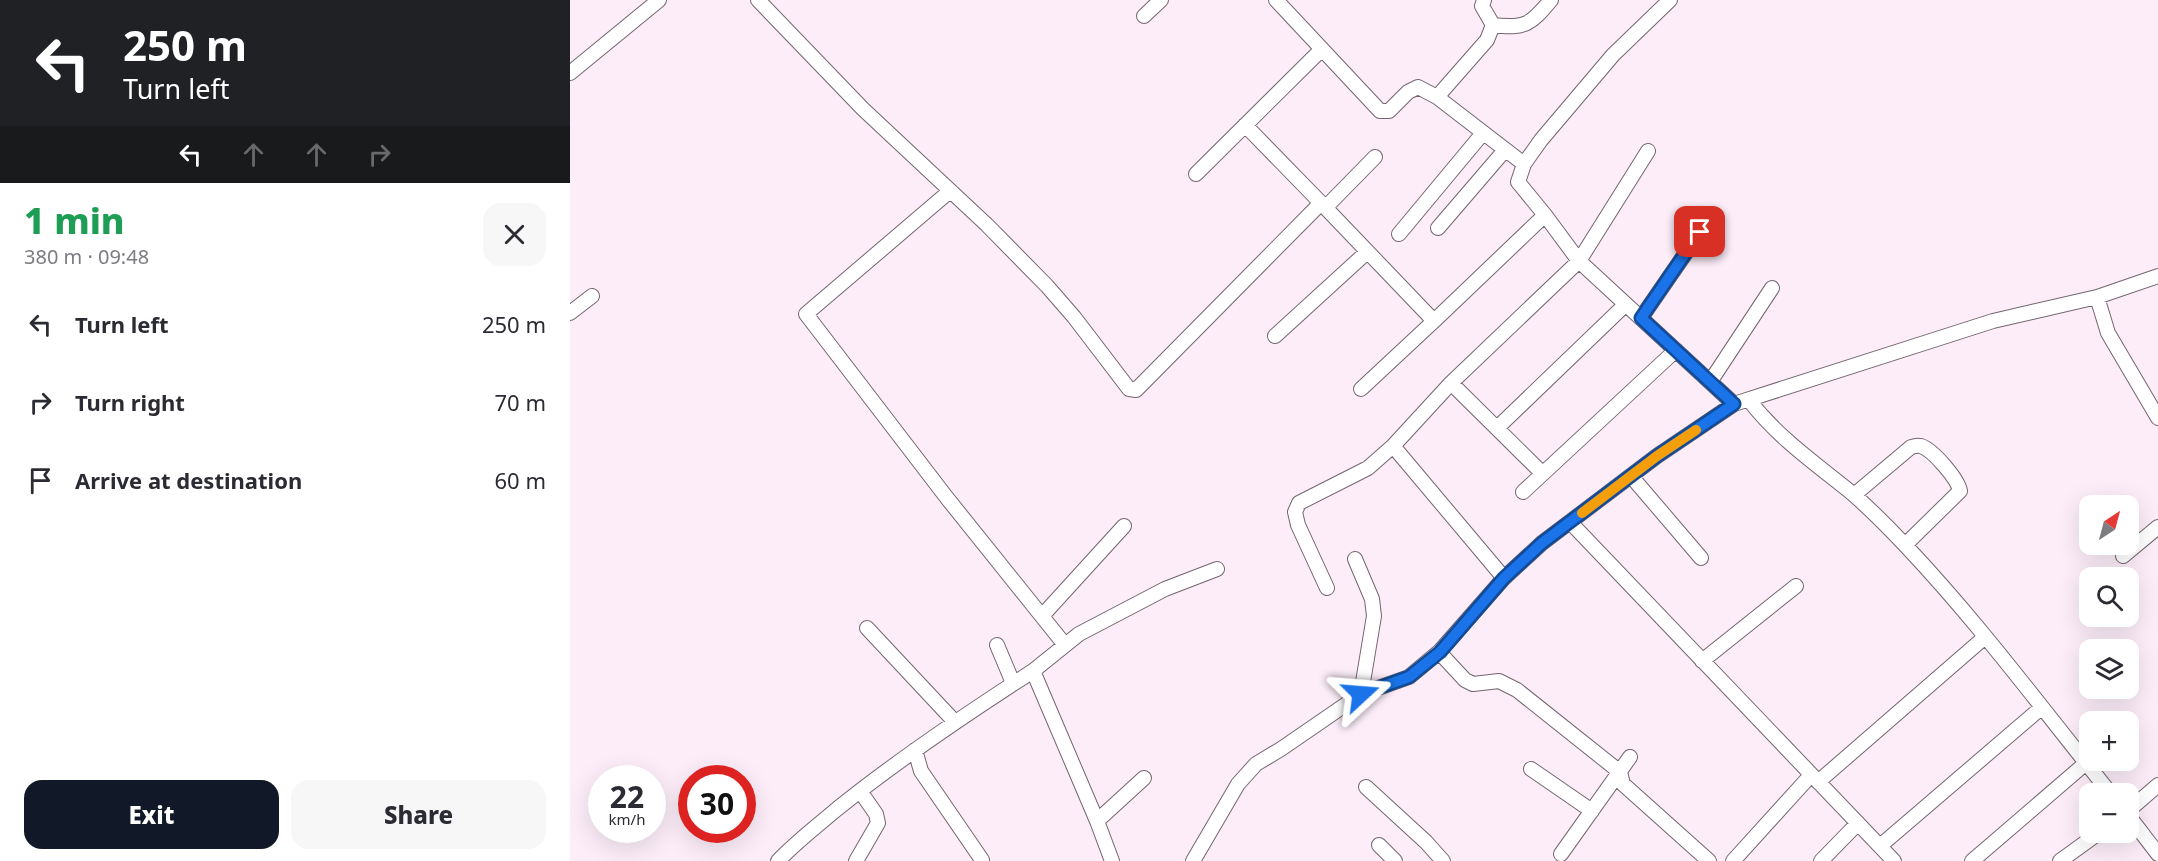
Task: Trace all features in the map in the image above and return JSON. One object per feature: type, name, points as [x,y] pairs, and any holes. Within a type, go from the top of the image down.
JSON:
[{"type":"street","points":[[570,73],[659,0]]},
{"type":"street","points":[[758,0],[863,109],[950,190],[1047,286],[1132,390],[1136,390],[1375,157]]},
{"type":"street","points":[[1144,16],[1161,0]]},
{"type":"street","points":[[1276,0],[1380,111],[1389,111],[1418,87],[1437,97],[1524,164]]},
{"type":"street","points":[[1484,0],[1482,6],[1493,25]]},
{"type":"street","points":[[1493,25],[1510,27],[1525,25],[1535,19],[1551,0]]},
{"type":"street","points":[[1670,0],[1613,55],[1540,140],[1524,164],[1518,182],[1579,261],[1734,404]]},
{"type":"street","points":[[1437,97],[1487,40],[1493,25]]},
{"type":"street","points":[[1196,174],[1322,49]]},
{"type":"street","points":[[1245,125],[1434,321]]},
{"type":"street","points":[[1399,234],[1483,133]]},
{"type":"street","points":[[1438,228],[1505,150]]},
{"type":"street","points":[[1327,588],[1298,525],[1295,512],[1299,503],[1368,468],[1393,446],[1451,383],[1579,261],[1648,151]]},
{"type":"street","points":[[950,190],[806,314],[947,498],[1065,645]]},
{"type":"street","points":[[1361,389],[1545,215]]},
{"type":"street","points":[[1641,318],[1712,215]]},
{"type":"street","points":[[1275,336],[1367,252]]},
{"type":"street","points":[[1193,861],[1238,784],[1256,764],[1361,694],[1409,677],[1440,652],[1504,578],[1542,543],[1657,456],[1734,404],[1993,321],[2097,297],[2158,276]]},
{"type":"street","points":[[1710,382],[1772,288]]},
{"type":"street","points":[[570,313],[592,296]]},
{"type":"street","points":[[2097,297],[2108,333],[2158,418]]},
{"type":"street","points":[[1497,428],[1626,304]]},
{"type":"street","points":[[1523,492],[1676,350]]},
{"type":"street","points":[[1451,383],[1542,473]]},
{"type":"street","points":[[1749,400],[1783,438],[1854,495],[1905,545],[1985,637],[2079,754]]},
{"type":"street","points":[[1393,446],[1504,578]]},
{"type":"street","points":[[1854,495],[1911,447],[1925,447],[1954,476],[1959,483],[1960,491],[1905,545]]},
{"type":"street","points":[[1631,476],[1701,558]]},
{"type":"street","points":[[1570,522],[1894,861]]},
{"type":"street","points":[[1042,616],[1124,526]]},
{"type":"street","points":[[2123,556],[2158,527]]},
{"type":"street","points":[[1355,559],[1372,599],[1374,616],[1361,694]]},
{"type":"street","points":[[778,861],[860,791],[955,722],[1033,671],[1079,634],[1164,589],[1216,569]]},
{"type":"street","points":[[1702,661],[1796,586]]},
{"type":"street","points":[[867,628],[955,722]]},
{"type":"street","points":[[1733,861],[1815,778],[1985,637]]},
{"type":"street","points":[[997,645],[1013,683]]},
{"type":"street","points":[[1440,652],[1465,680],[1473,684],[1499,681],[1517,690],[1620,771],[1623,784],[1709,861]]},
{"type":"street","points":[[1033,671],[1112,861]]},
{"type":"street","points":[[1880,846],[2041,708]]},
{"type":"street","points":[[915,750],[921,771],[982,860]]},
{"type":"street","points":[[1561,854],[1630,757]]},
{"type":"street","points":[[1531,769],[1592,811]]},
{"type":"street","points":[[1972,861],[2079,769]]},
{"type":"street","points":[[2092,771],[2102,783]]},
{"type":"street","points":[[1097,821],[1144,778]]},
{"type":"street","points":[[2139,803],[2158,785]]},
{"type":"street","points":[[1366,787],[1426,842],[1443,861]]},
{"type":"street","points":[[856,861],[878,823],[876,814],[860,791]]},
{"type":"street","points":[[1821,861],[1858,823]]},
{"type":"street","points":[[2139,828],[2158,854]]},
{"type":"street","points":[[2060,861],[2085,843]]},
{"type":"street","points":[[1379,845],[1395,861]]},
{"type":"slow traffic","points":[[1582,513],[1657,456],[1696,430]]},
{"type":"route","points":[[1361,694],[1409,677],[1440,652],[1504,578],[1542,543],[1657,456],[1734,404],[1641,318],[1700,232]]}]
